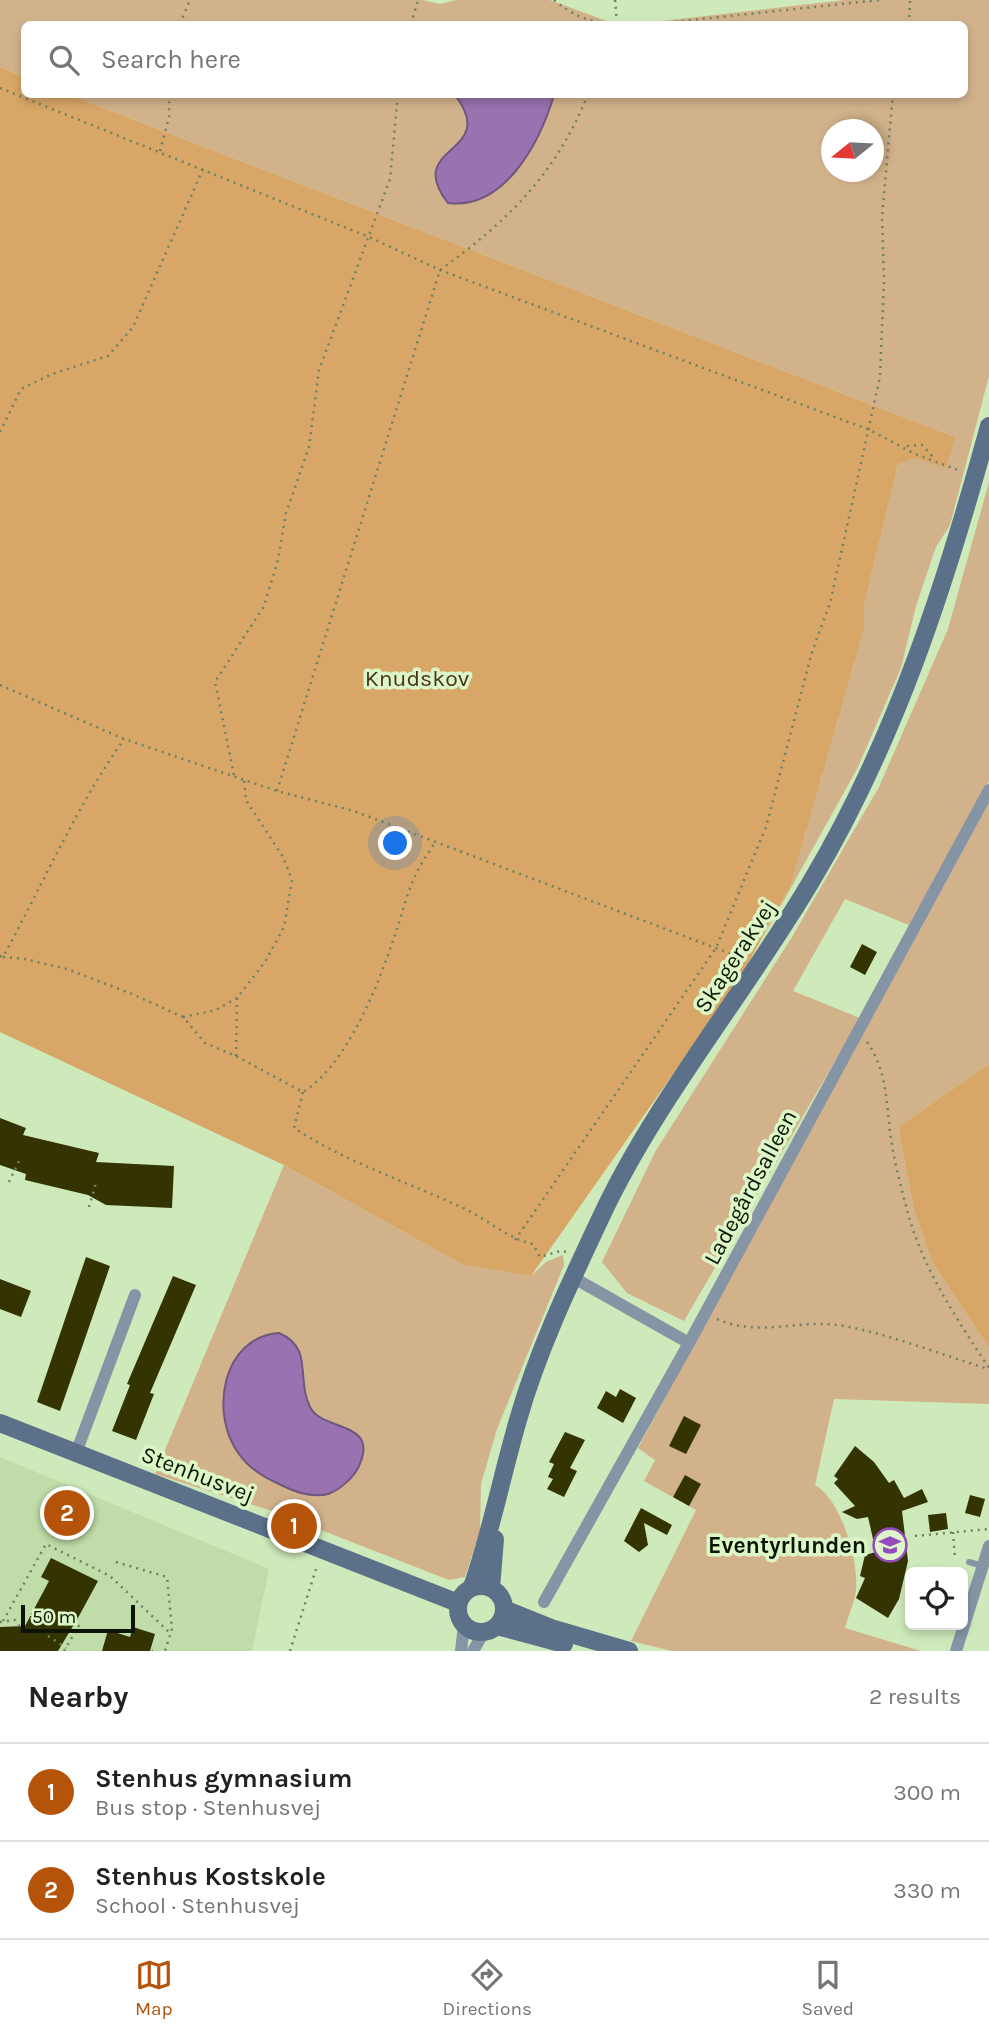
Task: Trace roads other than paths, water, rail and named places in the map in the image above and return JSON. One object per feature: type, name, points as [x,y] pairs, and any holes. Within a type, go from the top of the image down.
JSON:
[{"type":"street","name":"Skagerakvej","points":[[472,1587],[519,1418],[546,1342],[601,1216],[639,1147],[814,878],[894,718],[956,544],[989,426]]},
{"type":"street","name":"Ladegårdsalleen","points":[[544,1602],[689,1343],[989,790]]},
{"type":"street","points":[[574,1278],[689,1343]]},
{"type":"street","points":[[76,1453],[135,1295]]},
{"type":"street","name":"Stenhusvej","points":[[0,1423],[458,1603]]},
{"type":"street","name":"Skagerakvej","points":[[491,1588],[498,1500]]},
{"type":"street","points":[[956,1651],[989,1546]]},
{"type":"street","points":[[461,1651],[464,1625],[458,1615],[458,1603],[472,1587],[491,1588],[501,1597],[504,1609],[473,1651]]},
{"type":"street","points":[[504,1609],[545,1626],[629,1651]]},
{"type":"street","points":[[464,1625],[592,1651]]},
{"type":"lane","points":[[969,1562],[983,1566]]},
{"type":"place","name":"Stenhus Kostskole","points":[[67,1513]]},
{"type":"place","name":"Stenhus gymnasium","points":[[294,1526]]},
{"type":"place","name":"Eventyrlunden","points":[[890,1545]]},
{"type":"park label","name":"Knudskov","points":[[417,678]]}]
